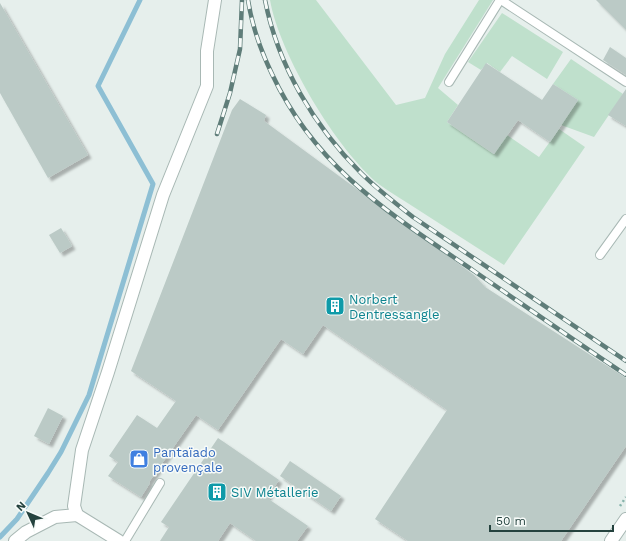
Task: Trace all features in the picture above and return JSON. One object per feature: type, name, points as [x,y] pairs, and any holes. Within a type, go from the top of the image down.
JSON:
[{"type":"street","points":[[77,515],[74,506],[82,450],[163,195],[207,86],[207,51],[215,0]]},
{"type":"street","points":[[16,541],[26,532],[55,517],[77,515],[119,541]]},
{"type":"street","points":[[611,541],[626,519]]},
{"type":"lane","points":[[449,82],[500,0],[626,82]]},
{"type":"lane","points":[[600,255],[626,218]]},
{"type":"lane","points":[[125,541],[160,483]]},
{"type":"green space","points":[[270,0],[316,0],[396,105],[425,98],[445,54],[479,0],[493,0],[438,88],[458,105],[447,122],[494,154],[507,135],[539,157],[559,129],[585,147],[504,265],[380,185],[363,169],[346,149],[329,125],[312,100],[297,73],[276,22]]},
{"type":"green space","points":[[502,13],[563,52],[547,79],[512,56],[500,72],[487,63],[481,70],[468,62]]},
{"type":"green space","points":[[571,59],[623,94],[594,137],[561,125],[578,100],[553,84]]},
{"type":"building","points":[[596,0],[626,0],[626,30]]},
{"type":"building","points":[[0,3],[88,155],[48,178],[0,93]]},
{"type":"building","points":[[610,47],[626,58],[626,75],[603,60]]},
{"type":"building","points":[[486,63],[542,100],[553,84],[578,100],[550,142],[518,120],[494,154],[447,122]]},
{"type":"building","points":[[626,89],[626,126],[608,115]]},
{"type":"building","name":"Norbert Dentressangle","points":[[240,99],[266,115],[264,121],[474,275],[485,287],[626,378],[626,446],[561,541],[408,541],[375,519],[447,410],[323,325],[303,354],[281,339],[218,430],[196,415],[149,482],[150,483],[141,497],[108,476],[118,462],[109,456],[137,415],[157,428],[176,401],[131,371],[232,110]]},
{"type":"building","points":[[61,228],[72,246],[60,253],[49,235]]},
{"type":"building","points":[[48,408],[63,416],[49,444],[34,436]]},
{"type":"building","points":[[218,438],[279,480],[267,498],[308,526],[297,541],[256,541],[230,523],[218,541],[160,541],[169,527],[161,522]]},
{"type":"building","points":[[290,461],[341,496],[331,511],[280,476]]},
{"type":"waterway","points":[[0,537],[17,519],[48,473],[61,452],[89,395],[153,184],[98,86],[140,0]]},
{"type":"railway","points":[[217,134],[230,93],[240,49],[242,0]]},
{"type":"railway","points":[[248,0],[257,38],[272,74],[290,107],[311,137],[334,163],[359,187],[414,230],[626,375]]},
{"type":"railway","points":[[265,0],[279,48],[300,94],[328,135],[361,173],[413,217],[626,361]]},
{"type":"place","name":"Norbert Dentressangle","points":[[335,306]]},
{"type":"place","name":"Pantaïado provençale","points":[[139,459]]},
{"type":"place","name":"SIV Métallerie","points":[[217,492]]}]
